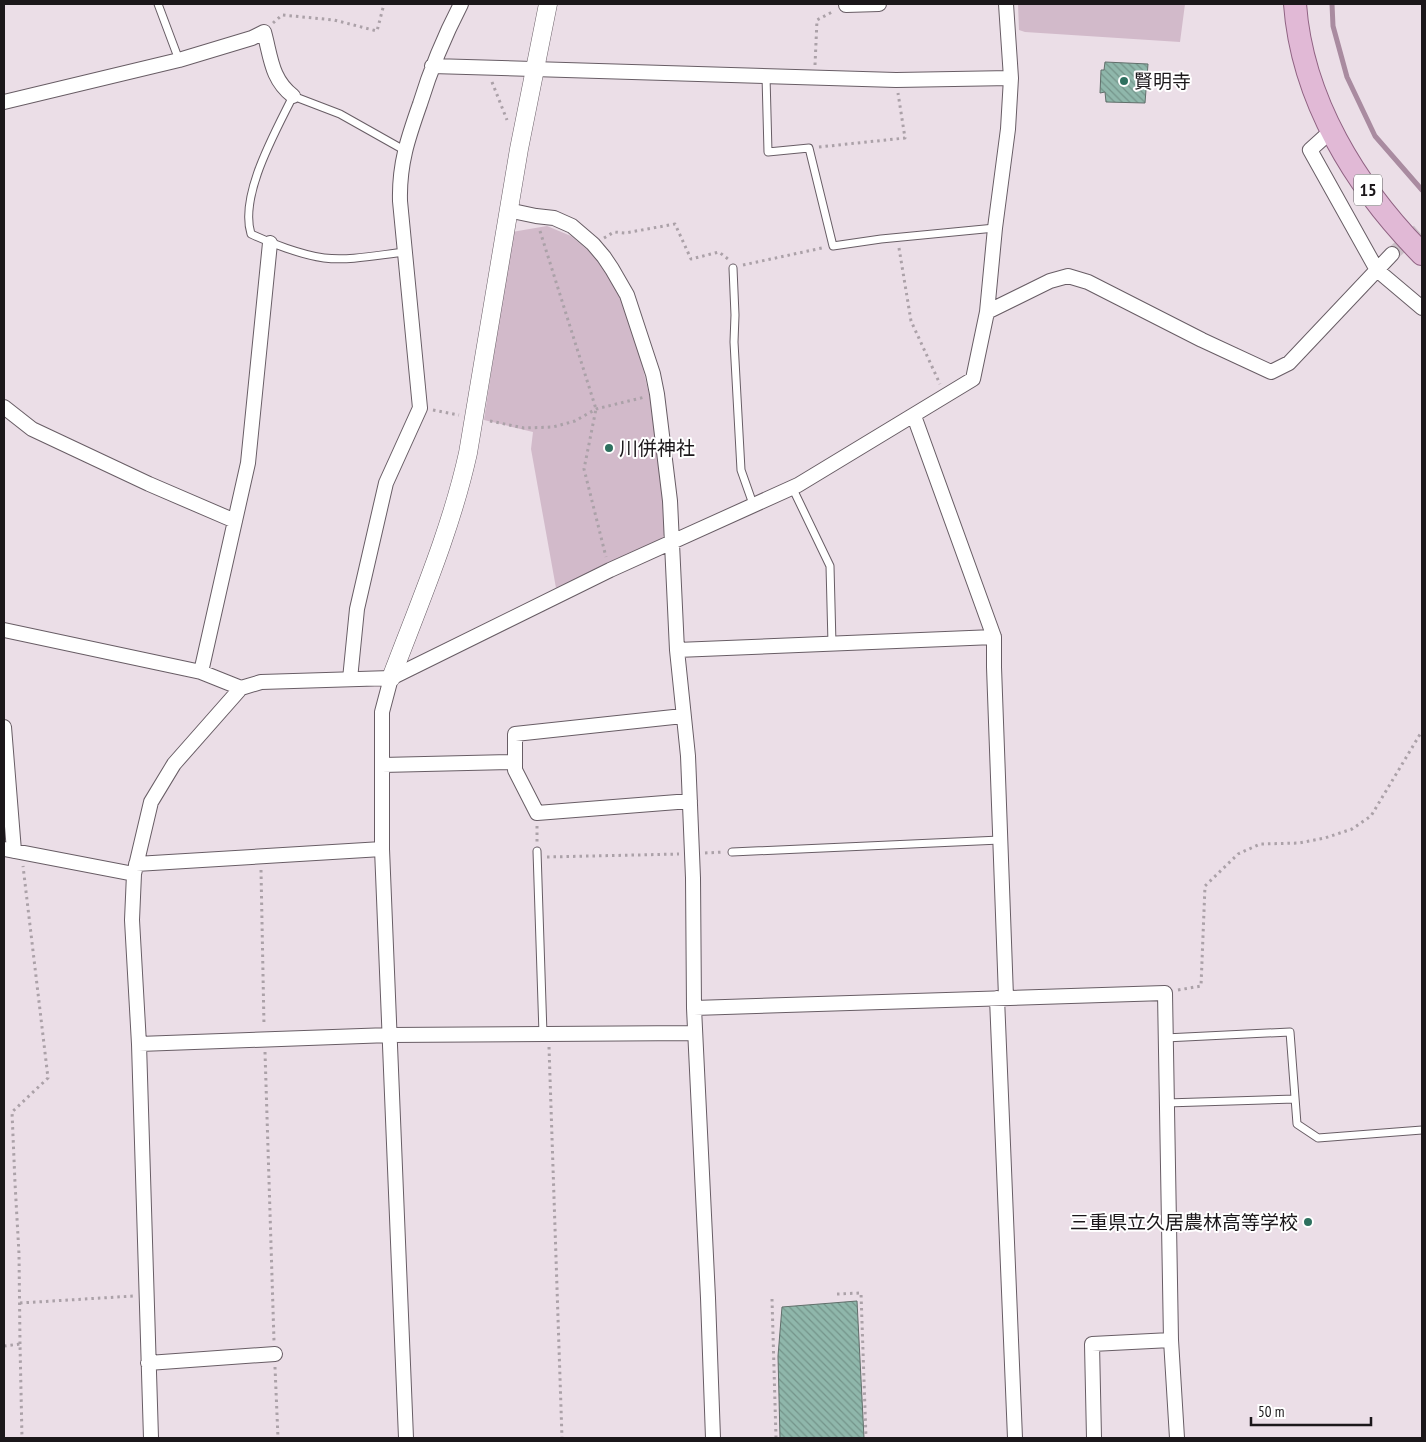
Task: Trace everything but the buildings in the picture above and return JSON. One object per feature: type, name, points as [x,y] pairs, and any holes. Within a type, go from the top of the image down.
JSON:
[{"type":"main road","name":"15","points":[[1295,4],[1309,73],[1331,131],[1372,196],[1422,254]]},
{"type":"street","points":[[350,680],[357,609],[386,483],[420,408],[399,192],[404,150],[432,66],[443,38],[461,4]]},
{"type":"street","points":[[406,1438],[382,849],[382,712],[390,678],[452,515],[463,477],[533,70],[548,4]]},
{"type":"street","points":[[846,4],[878,4]]},
{"type":"street","points":[[151,1438],[139,1044],[132,920],[135,869],[151,802],[174,764],[241,688],[261,682],[390,678],[610,570],[792,487],[914,416],[973,379],[987,312],[995,228],[1008,129],[1011,78],[1006,4]]},
{"type":"street","points":[[4,102],[179,60],[252,38],[264,32],[274,72],[282,88],[293,96]]},
{"type":"street","points":[[432,66],[896,80],[1011,78]]},
{"type":"street","points":[[1331,131],[1310,150],[1377,270],[1422,308]]},
{"type":"street","points":[[508,210],[554,218],[572,226],[593,244],[612,269],[627,295],[658,394],[673,541],[677,650],[688,756],[692,853],[694,1008],[713,1438]]},
{"type":"street","points":[[201,672],[248,463],[270,244]]},
{"type":"street","points":[[987,312],[1050,281],[1068,276],[1088,282],[1202,340],[1271,372],[1289,363],[1392,254]]},
{"type":"street","points":[[4,407],[32,429],[149,484],[235,521]]},
{"type":"street","points":[[914,416],[994,638],[1000,840],[1001,997],[1015,1438]]},
{"type":"street","points":[[4,630],[201,672],[241,688]]},
{"type":"street","points":[[677,650],[994,638]]},
{"type":"street","points":[[684,716],[515,734],[515,770],[536,813],[690,801]]},
{"type":"street","points":[[4,727],[13,850],[135,869],[261,857],[382,849]]},
{"type":"street","points":[[382,765],[515,762]]},
{"type":"street","points":[[694,1008],[1165,993],[1171,1340],[1177,1438]]},
{"type":"street","points":[[139,1044],[390,1035],[695,1033]]},
{"type":"street","points":[[1094,1438],[1092,1344],[1171,1340]]},
{"type":"street","points":[[148,1363],[275,1354]]},
{"type":"lane","points":[[158,4],[179,60]]},
{"type":"lane","points":[[766,76],[768,152],[809,148],[833,246],[897,237],[995,228]]},
{"type":"lane","points":[[404,150],[340,114],[293,96],[271,141],[253,187],[248,224],[250,234],[270,244],[323,258],[350,258],[405,252]]},
{"type":"lane","points":[[733,268],[734,342],[741,470],[753,504]]},
{"type":"lane","points":[[792,487],[830,566],[832,644]]},
{"type":"lane","points":[[732,852],[1000,840]]},
{"type":"lane","points":[[538,854],[546,1034]]},
{"type":"lane","points":[[1166,1038],[1290,1032],[1297,1124],[1318,1138],[1422,1130]]},
{"type":"lane","points":[[1166,1103],[1295,1099]]},
{"type":"path","points":[[264,32],[282,15],[334,20],[377,31],[384,4]]},
{"type":"path","points":[[814,78],[817,20],[846,4]]},
{"type":"path","points":[[486,68],[508,122]]},
{"type":"path","points":[[809,148],[904,138],[896,80]]},
{"type":"path","points":[[536,216],[596,409],[584,468],[610,570]]},
{"type":"path","points":[[593,244],[614,232],[625,233],[675,224],[691,259],[719,252],[728,259],[733,268],[833,246]]},
{"type":"path","points":[[897,237],[911,321],[945,396]]},
{"type":"path","points":[[420,408],[524,428],[553,427],[575,421],[596,409],[658,394]]},
{"type":"path","points":[[1165,993],[1201,986],[1205,886],[1238,854],[1260,844],[1299,843],[1325,838],[1352,829],[1371,816],[1422,731]]},
{"type":"path","points":[[536,813],[538,854],[732,852]]},
{"type":"path","points":[[13,850],[48,1078],[12,1112],[19,1254],[22,1438]]},
{"type":"path","points":[[261,857],[264,1040],[278,1438]]},
{"type":"path","points":[[546,1034],[562,1438]]},
{"type":"path","points":[[837,1294],[861,1293],[866,1438]]},
{"type":"path","points":[[20,1303],[146,1295]]},
{"type":"path","points":[[772,1299],[776,1438]]},
{"type":"path","points":[[4,1346],[20,1344]]},
{"type":"shaded area","points":[[1018,4],[1185,4],[1180,42],[1025,32],[1019,30]]},
{"type":"shaded area","points":[[547,226],[571,236],[595,256],[618,290],[639,352],[653,411],[666,532],[661,540],[556,588],[531,449],[533,432],[484,420],[512,232]]},
{"type":"waterway","points":[[1332,4],[1333,26],[1347,77],[1375,136],[1422,190]]},
{"type":"tunnel","points":[[1392,254],[1422,228]]},
{"type":"place","name":"賢明寺","points":[[1124,81]]},
{"type":"place","name":"川併神社","points":[[609,448]]},
{"type":"place","name":"三重県立久居農林高等学校","points":[[1308,1222]]}]
